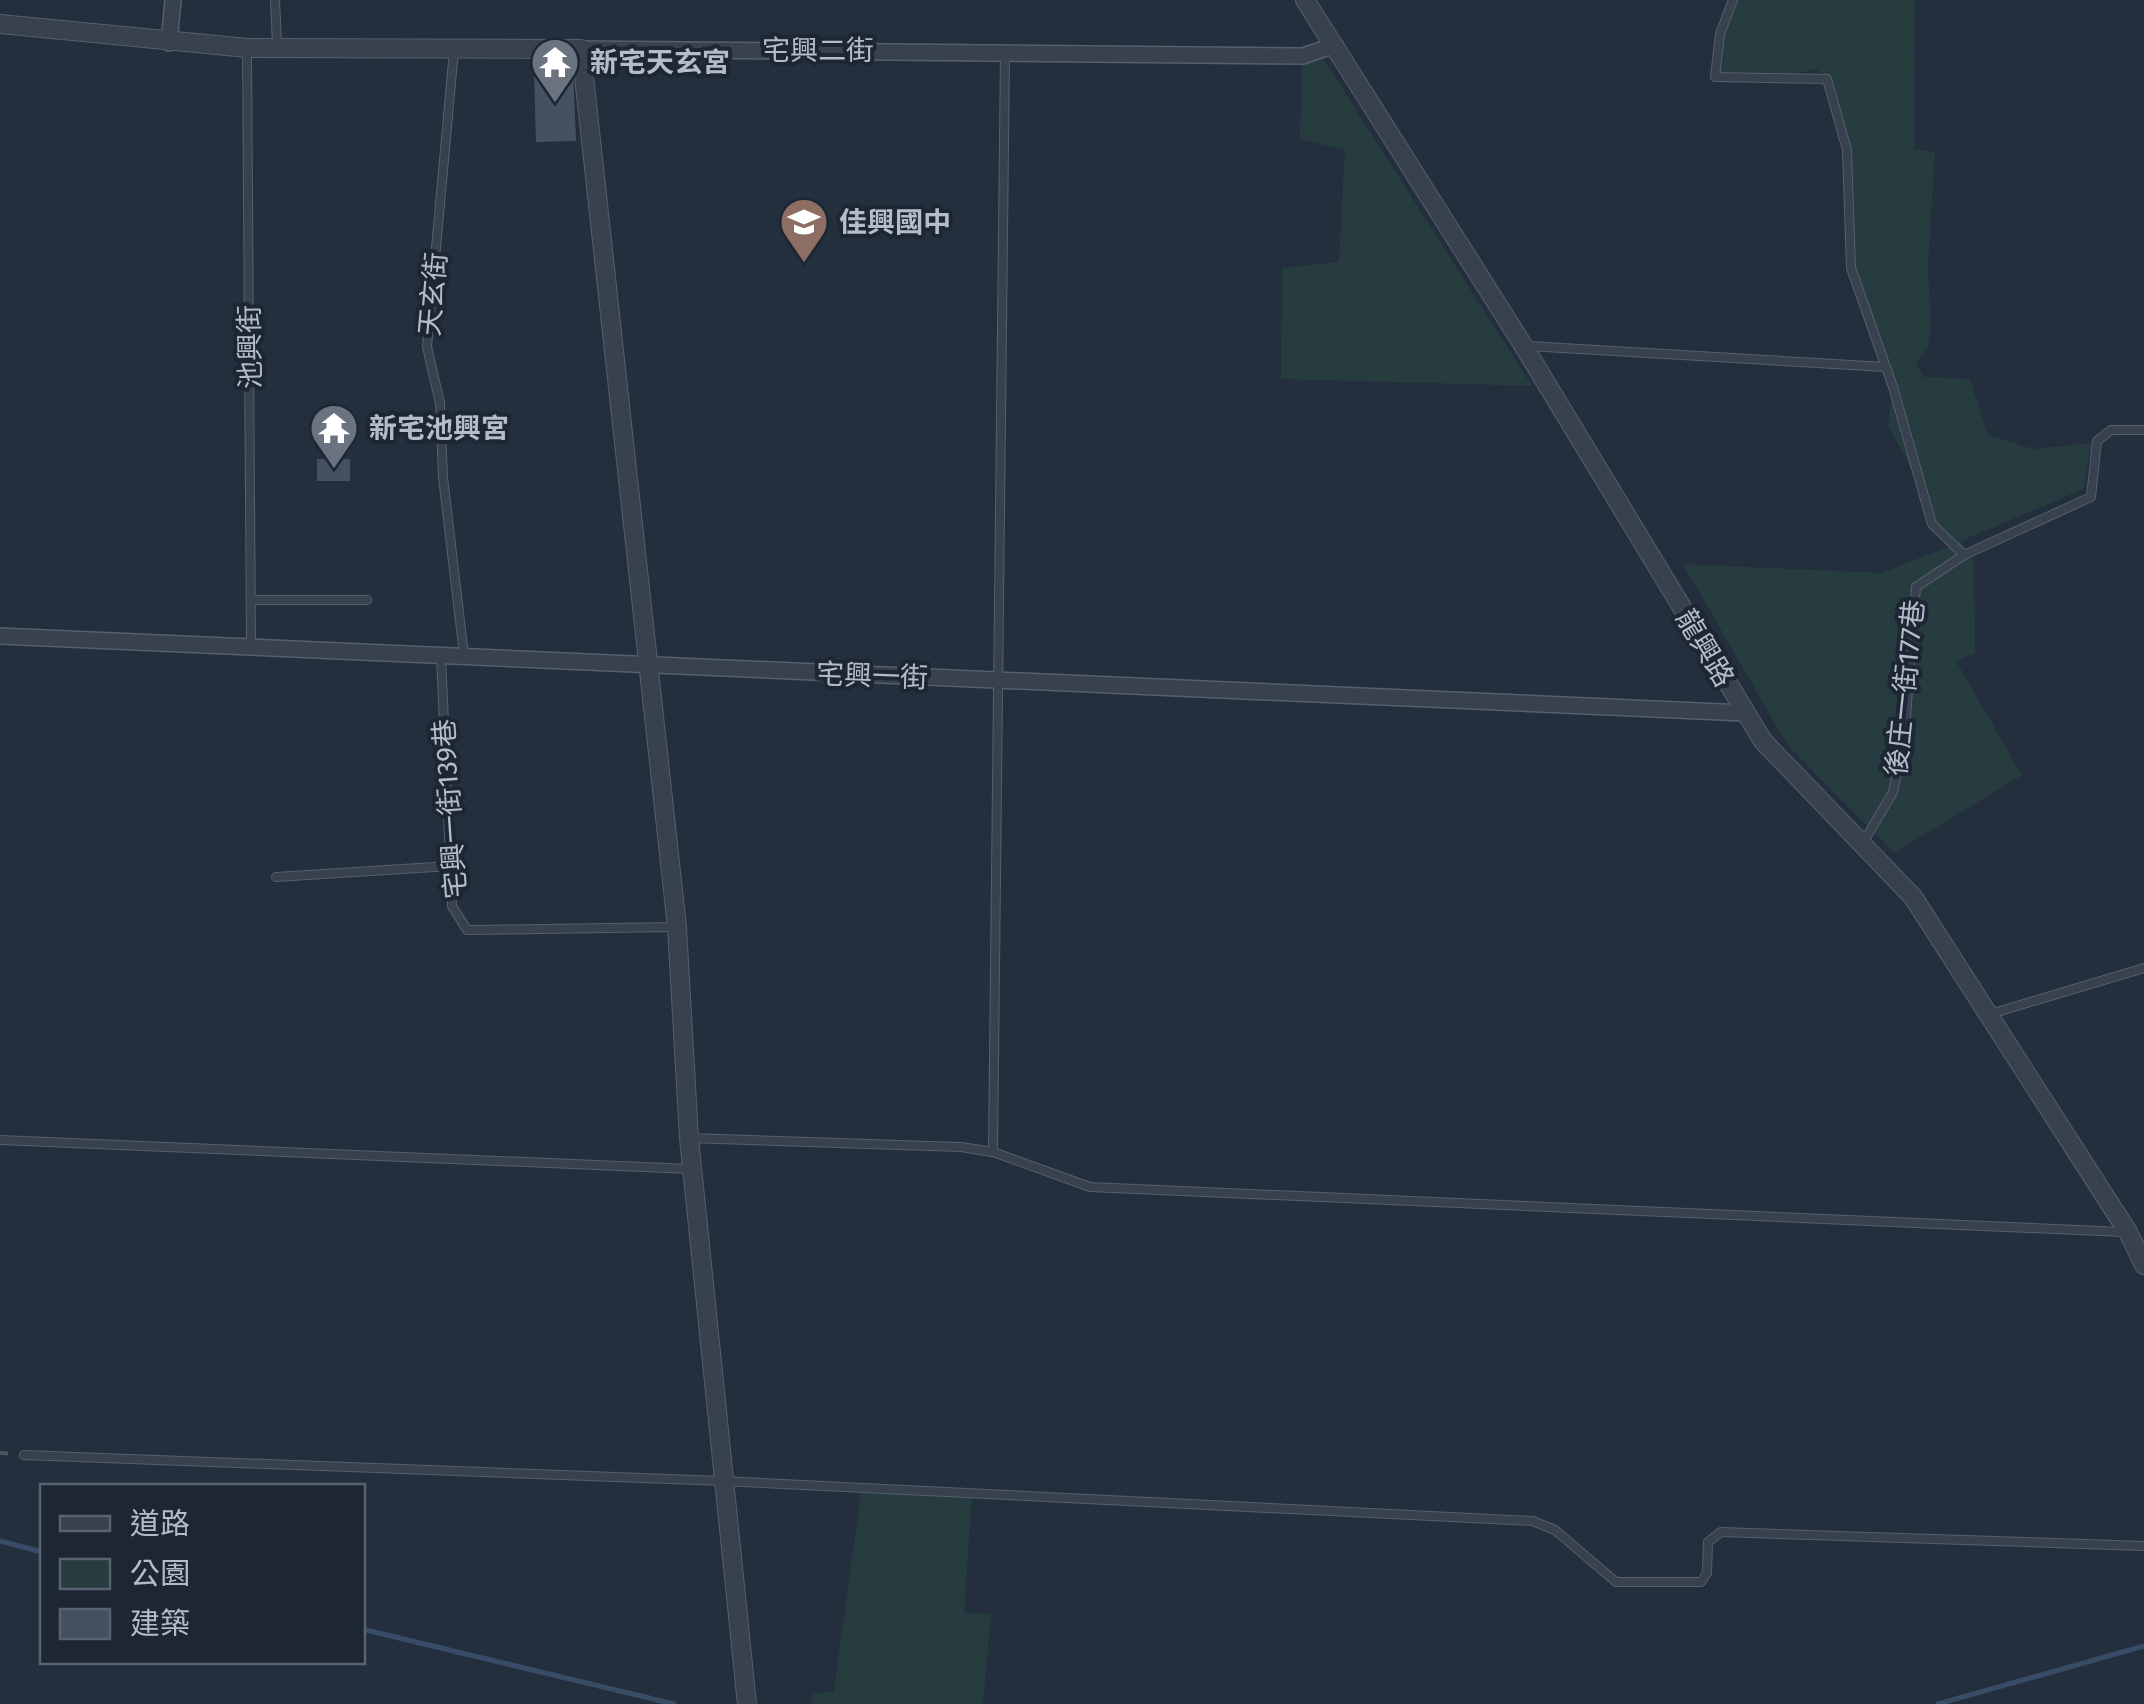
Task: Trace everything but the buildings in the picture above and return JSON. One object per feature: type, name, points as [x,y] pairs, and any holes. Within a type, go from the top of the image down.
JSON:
[{"type":"street","points":[[169,43],[173,0]]},
{"type":"street","name":"龍興路","points":[[1305,0],[1523,345],[1762,741],[1913,897],[2128,1232],[2144,1265]]},
{"type":"street","name":"宅興二街","points":[[0,24],[247,48],[1303,56],[1335,45]]},
{"type":"street","points":[[581,50],[677,926],[689,1138],[746,1704]]},
{"type":"street","name":"宅興一街","points":[[0,636],[1744,713]]},
{"type":"lane","points":[[275,0],[277,48]]},
{"type":"lane","points":[[1733,0],[1720,34],[1715,77],[1827,79],[1847,150],[1851,268],[1932,524],[1964,555]]},
{"type":"lane","name":"池興街","points":[[247,48],[251,646]]},
{"type":"lane","name":"天玄街","points":[[454,50],[427,346],[440,403],[443,477],[464,656]]},
{"type":"lane","points":[[994,1152],[1004,51]]},
{"type":"lane","points":[[1523,345],[1885,367]]},
{"type":"lane","name":"後庄一街177巷","points":[[1862,844],[1893,792],[1904,742],[1916,587],[1964,555],[2091,497],[2097,441],[2111,430],[2144,430]]},
{"type":"lane","points":[[251,600],[367,600]]},
{"type":"lane","name":"宅興一街139巷","points":[[441,656],[452,906],[467,930],[677,926]]},
{"type":"lane","points":[[276,877],[450,866]]},
{"type":"lane","points":[[1990,1014],[2144,968]]},
{"type":"lane","points":[[689,1138],[994,1152],[1090,1187],[2128,1232]]},
{"type":"lane","points":[[0,1140],[694,1169]]},
{"type":"lane","points":[[24,1454],[722,1482],[1532,1522],[1556,1530],[1609,1578],[1626,1585],[1701,1582],[1707,1573],[1708,1542],[1721,1532],[2144,1546]]},
{"type":"green space","points":[[1733,0],[1915,0],[1914,149],[1935,152],[1928,264],[1931,325],[1928,348],[1916,364],[1924,377],[1970,379],[1988,435],[2033,449],[2091,443],[2084,489],[1961,541],[1974,563],[1975,653],[1956,661],[2022,775],[1894,853],[1788,746],[1683,564],[1881,573],[1951,546],[1932,524],[1921,488],[1888,425],[1893,387],[1851,268],[1847,150],[1817,69],[1777,77],[1715,77],[1720,34]]},
{"type":"green space","points":[[1323,58],[1532,386],[1281,379],[1282,268],[1339,262],[1345,150],[1300,139],[1302,63]]},
{"type":"green space","points":[[861,1493],[972,1496],[964,1613],[991,1614],[983,1704],[811,1704],[813,1694],[834,1691]]},
{"type":"waterway","points":[[0,1541],[40,1551]]},
{"type":"waterway","points":[[365,1630],[674,1704]]},
{"type":"waterway","points":[[1938,1704],[2144,1646]]},
{"type":"place","name":"新宅天玄宮","points":[[555,104]]},
{"type":"place","name":"佳興國中","points":[[804,264]]},
{"type":"place","name":"新宅池興宮","points":[[334,470]]}]
